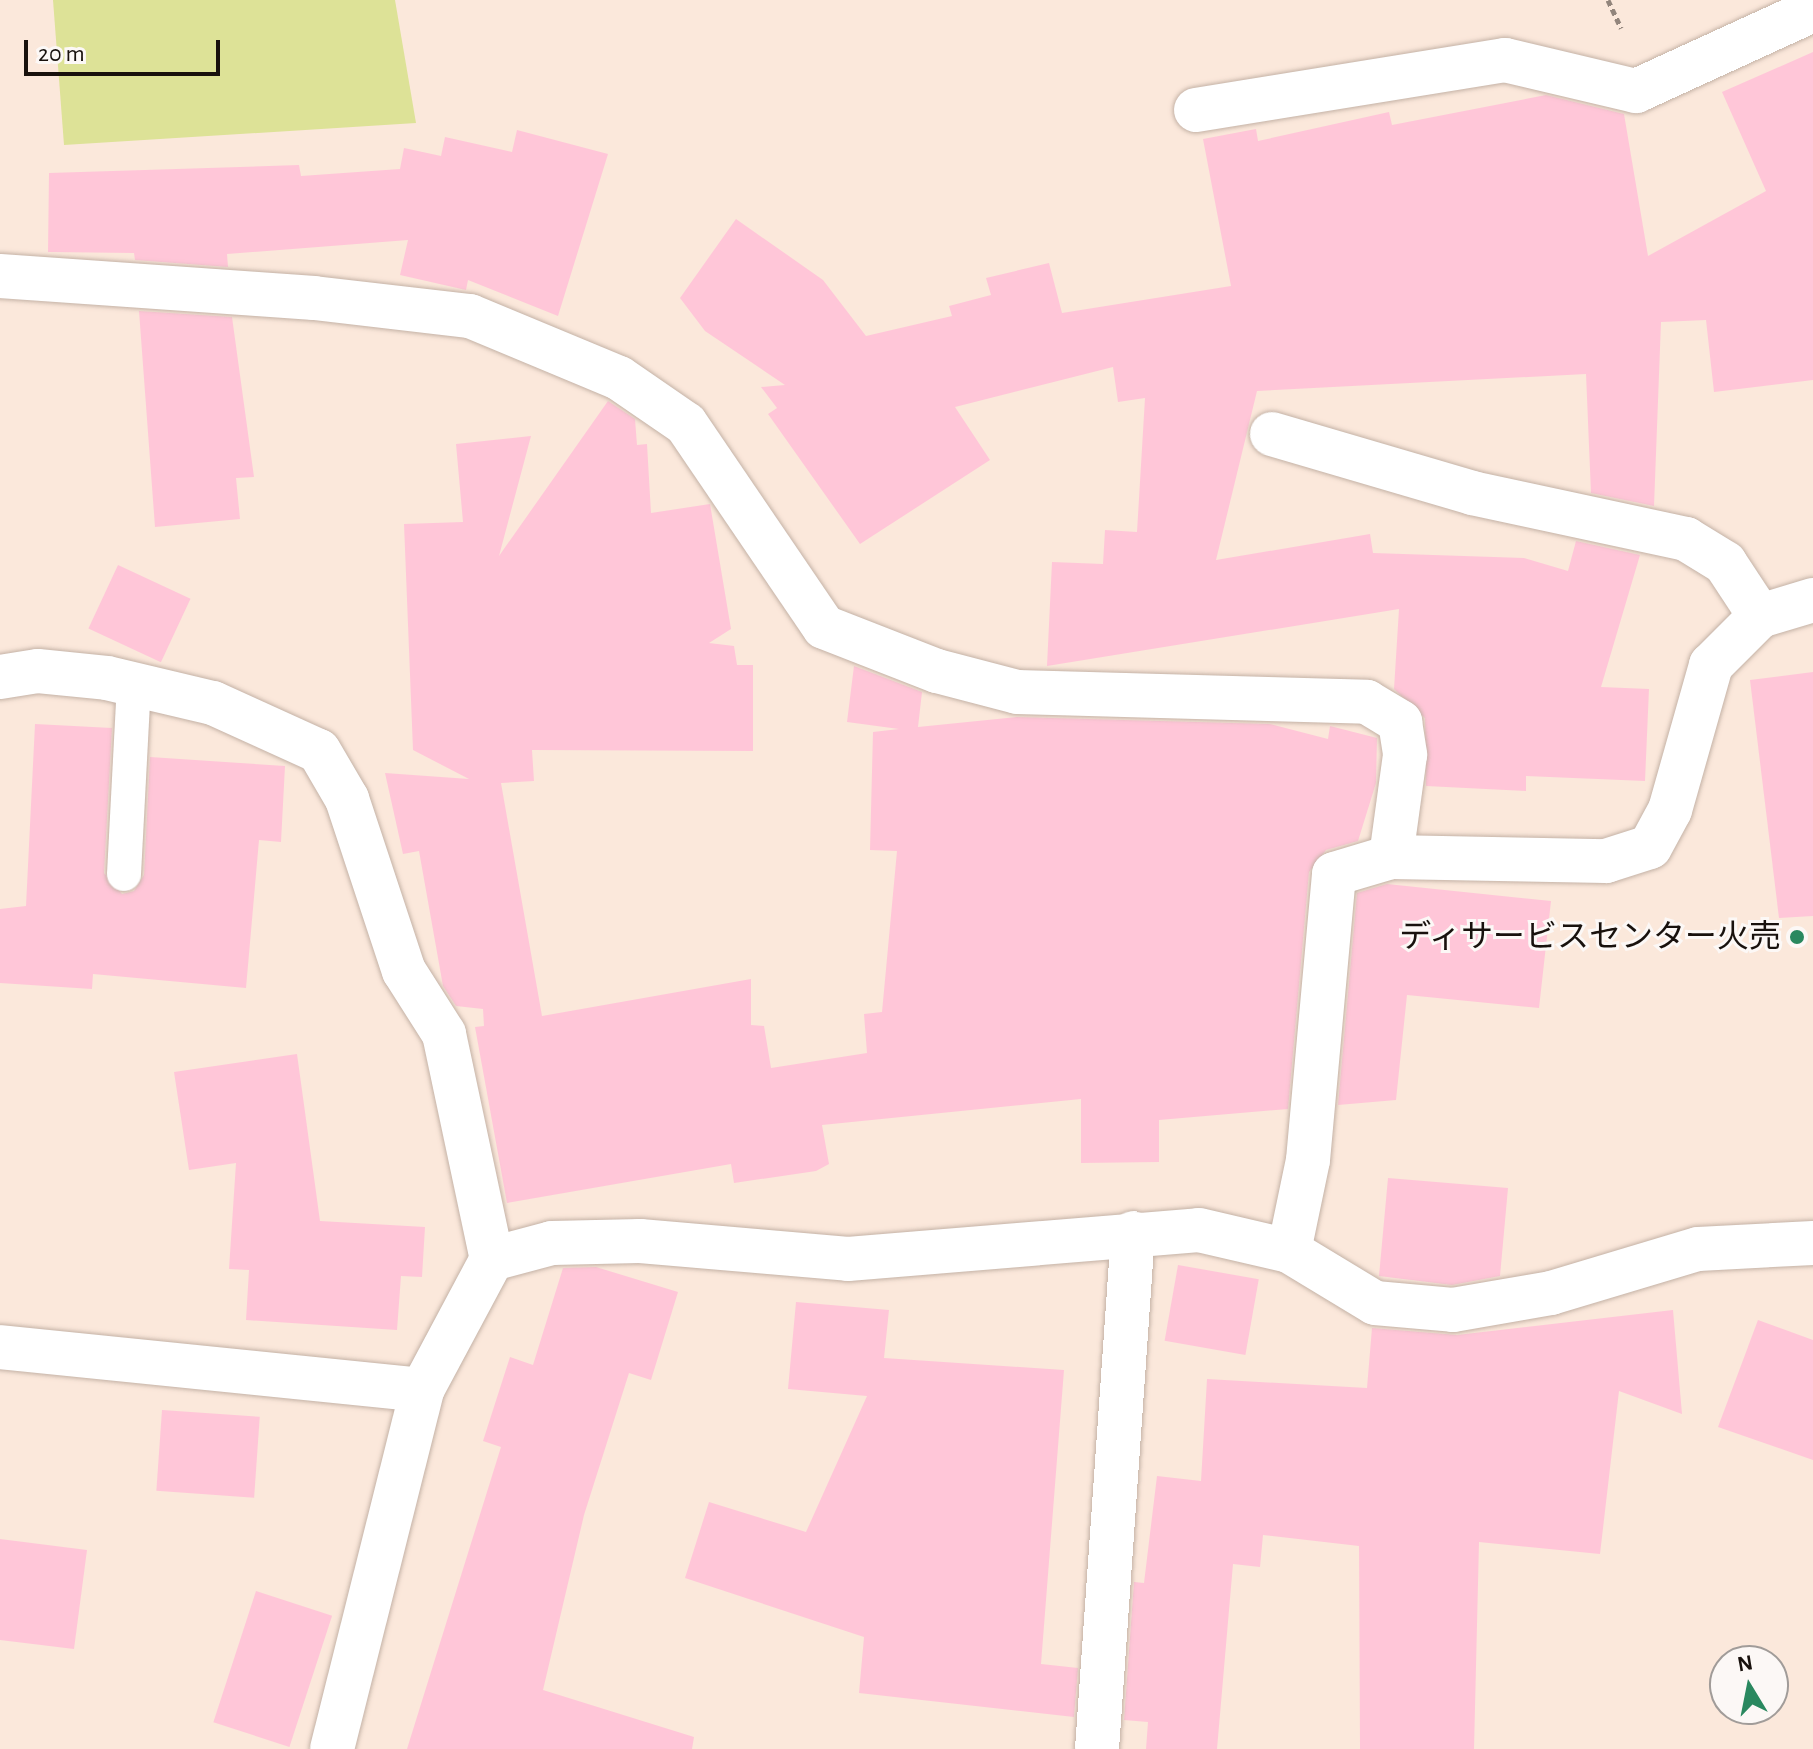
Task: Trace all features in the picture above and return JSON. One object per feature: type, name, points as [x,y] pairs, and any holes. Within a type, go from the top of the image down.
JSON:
[{"type":"street","points":[[1196,110],[1505,60],[1636,91],[1813,10]]},
{"type":"street","points":[[0,276],[470,316],[619,378],[686,424],[824,627],[937,671],[1017,692],[1367,702],[1400,722],[1405,755],[1391,857]]},
{"type":"street","points":[[1272,434],[1472,493],[1686,539],[1725,563],[1760,616]]},
{"type":"street","points":[[1289,1251],[1308,1160],[1334,874],[1391,857],[1606,861],[1650,847],[1670,810],[1711,665],[1760,616],[1813,600]]},
{"type":"street","points":[[0,677],[38,671],[134,685],[213,703],[319,751],[347,799],[404,971],[444,1034],[492,1259],[422,1390],[332,1749]]},
{"type":"street","points":[[492,1259],[552,1243],[640,1241],[848,1259],[1133,1233],[1199,1230],[1289,1251],[1375,1303],[1453,1310],[1551,1293],[1698,1249],[1813,1243]]},
{"type":"street","points":[[1097,1749],[1133,1233]]},
{"type":"street","points":[[0,1347],[422,1390]]},
{"type":"lane","points":[[124,874],[134,685]]},
{"type":"green space","points":[[53,0],[395,0],[416,123],[64,145]]},
{"type":"building","points":[[1813,52],[1813,380],[1714,392],[1706,320],[1661,322],[1654,506],[1591,493],[1586,374],[1257,391],[1216,560],[1370,534],[1373,553],[1524,558],[1568,571],[1576,541],[1640,555],[1601,687],[1649,689],[1645,781],[1526,776],[1526,791],[1426,786],[1425,718],[1394,689],[1399,609],[1047,666],[1052,562],[1103,564],[1105,530],[1137,532],[1145,398],[1118,402],[1113,367],[955,407],[990,460],[860,544],[768,414],[777,408],[761,387],[785,385],[705,331],[680,298],[736,219],[823,280],[866,336],[952,316],[949,306],[991,295],[986,278],[1049,263],[1062,313],[1231,286],[1203,139],[1256,129],[1258,141],[1389,112],[1392,125],[1546,95],[1624,114],[1648,256],[1766,191],[1722,92]]},
{"type":"building","points":[[517,130],[608,154],[558,316],[468,280],[466,290],[400,275],[408,240],[227,254],[228,267],[135,260],[134,253],[48,252],[49,173],[299,165],[301,176],[400,169],[404,148],[441,156],[445,137],[512,152]]},
{"type":"building","points":[[139,311],[232,317],[254,477],[236,478],[240,519],[155,527]]},
{"type":"building","points":[[608,401],[635,419],[637,445],[647,444],[651,513],[710,504],[731,629],[709,643],[734,646],[737,665],[753,665],[753,751],[532,750],[534,781],[501,783],[542,1016],[751,979],[751,1025],[764,1026],[771,1068],[867,1053],[864,1014],[882,1012],[897,851],[870,850],[873,732],[899,729],[847,722],[854,666],[922,692],[918,727],[1017,717],[1270,724],[1328,739],[1330,726],[1377,738],[1376,783],[1358,841],[1326,850],[1309,872],[1288,1109],[1159,1120],[1159,1162],[1081,1163],[1081,1099],[822,1125],[829,1164],[816,1171],[734,1183],[731,1164],[507,1203],[475,1027],[484,1026],[483,1009],[456,1006],[443,986],[419,851],[403,854],[385,773],[469,779],[413,750],[404,524],[463,522],[456,444],[531,436],[499,556]]},
{"type":"building","points":[[118,565],[191,599],[161,662],[88,628]]},
{"type":"building","name":"ディサービスセンター火売","points":[[1813,672],[1813,916],[1779,918],[1750,680]]},
{"type":"building","points":[[35,724],[112,728],[104,873],[122,894],[134,891],[144,875],[150,757],[285,766],[281,842],[259,840],[246,988],[93,974],[92,989],[0,983],[0,909],[26,906]]},
{"type":"building","points":[[1387,884],[1551,901],[1539,1008],[1407,995],[1396,1100],[1338,1105],[1357,893]]},
{"type":"building","points":[[297,1054],[320,1221],[425,1227],[422,1277],[401,1276],[397,1330],[246,1320],[249,1270],[229,1269],[236,1163],[189,1170],[174,1072]]},
{"type":"building","points":[[1388,1178],[1508,1188],[1500,1276],[1452,1285],[1379,1276]]},
{"type":"building","points":[[1178,1265],[1259,1279],[1245,1355],[1165,1341]]},
{"type":"building","points":[[596,1267],[678,1292],[651,1380],[629,1373],[584,1515],[543,1690],[694,1737],[692,1749],[407,1749],[501,1447],[483,1441],[510,1357],[533,1365],[563,1268]]},
{"type":"building","points":[[796,1302],[889,1310],[884,1358],[1064,1370],[1041,1664],[1078,1668],[1074,1717],[859,1693],[864,1637],[685,1578],[709,1502],[806,1532],[867,1396],[788,1389]]},
{"type":"building","points":[[1673,1310],[1682,1414],[1619,1391],[1600,1554],[1479,1542],[1474,1749],[1360,1749],[1359,1546],[1263,1535],[1260,1567],[1233,1564],[1217,1749],[1146,1749],[1148,1722],[1124,1720],[1134,1582],[1144,1583],[1157,1476],[1201,1481],[1207,1379],[1367,1388],[1372,1328],[1457,1335]]},
{"type":"building","points":[[1758,1320],[1813,1340],[1813,1460],[1718,1427]]},
{"type":"building","points":[[162,1410],[260,1417],[254,1498],[156,1491]]},
{"type":"building","points":[[0,1539],[87,1550],[74,1649],[0,1640]]},
{"type":"building","points":[[256,1591],[332,1616],[289,1747],[213,1722]]},
{"type":"place","name":"ディサービスセンター火売","points":[[1797,937]]}]
